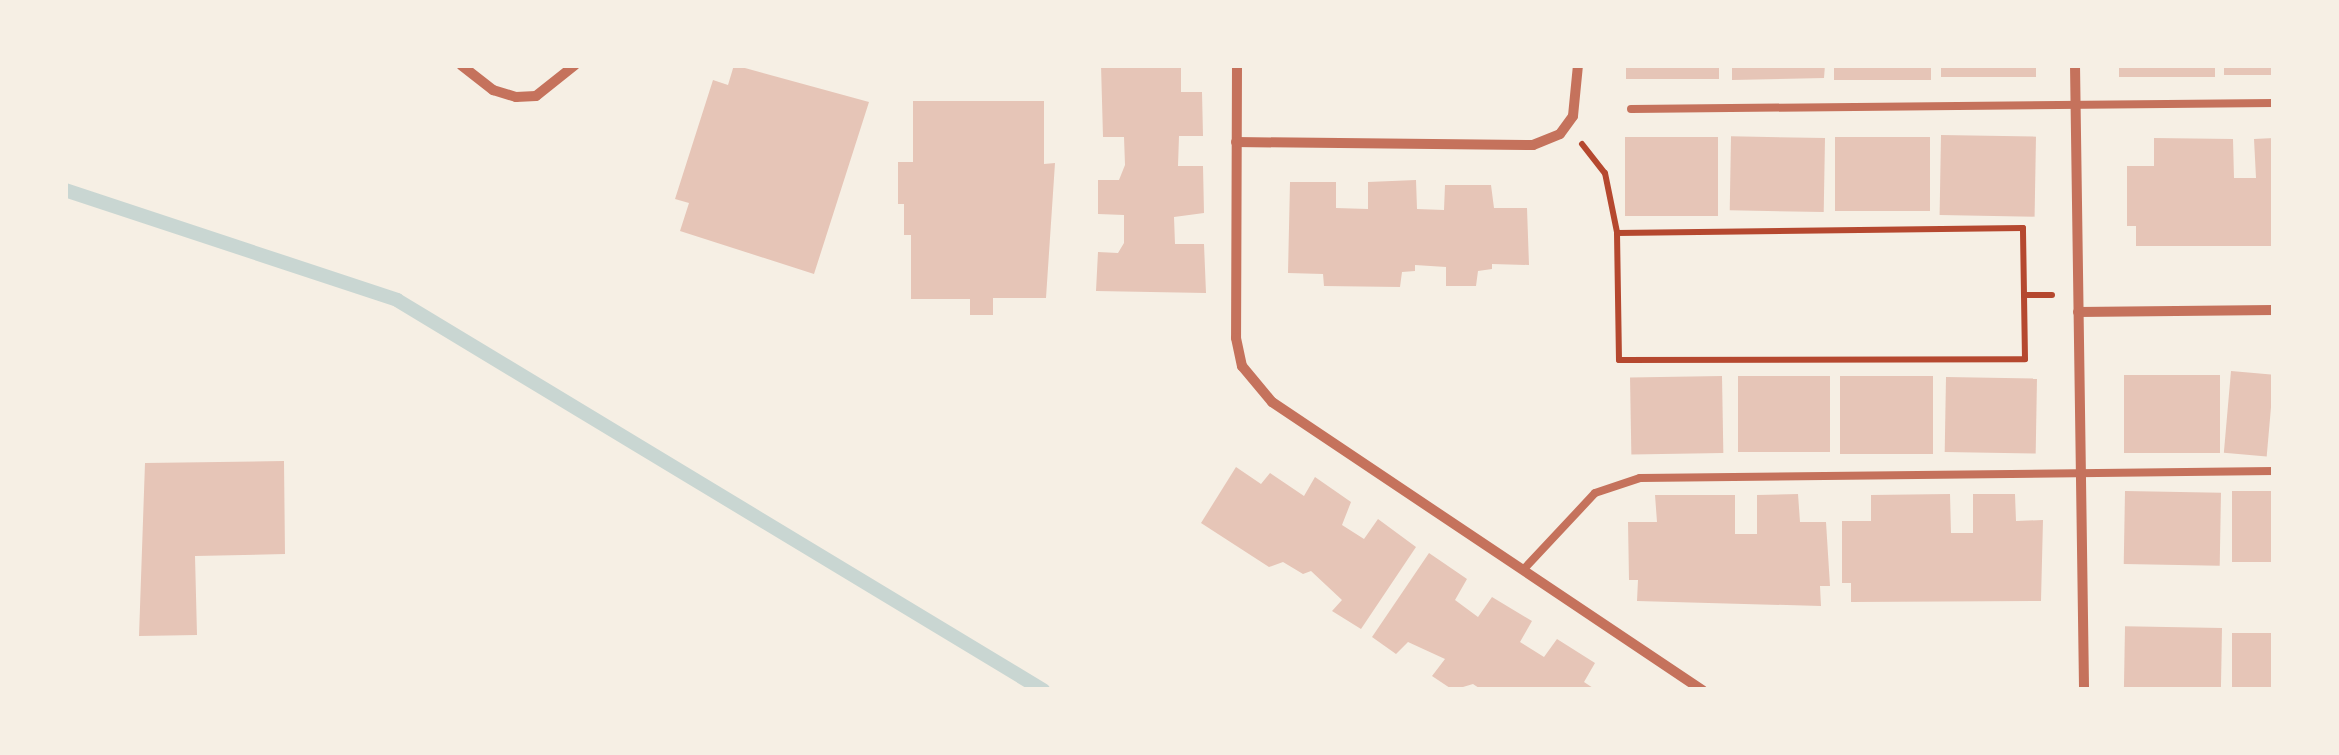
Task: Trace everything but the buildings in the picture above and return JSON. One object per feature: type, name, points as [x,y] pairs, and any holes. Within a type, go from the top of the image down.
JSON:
[{"type":"street","points":[[461,65],[493,90],[536,96],[574,65]]},
{"type":"street","points":[[1237,65],[1236,338],[1242,366],[1272,402],[1702,690]]},
{"type":"street","points":[[1236,142],[1533,145],[1560,134],[1573,116],[1578,65]]},
{"type":"street","points":[[2076,65],[2084,690]]},
{"type":"street","points":[[2078,312],[2274,310]]},
{"type":"lane","points":[[1631,109],[2274,103]]},
{"type":"lane","points":[[1523,570],[1595,493],[1640,478],[2274,471]]},
{"type":"path","points":[[1581,143],[1605,173],[1617,232],[1619,360],[2024,359],[2023,228],[1617,232]]},
{"type":"path","points":[[2024,295],[2053,295]]},
{"type":"waterway","points":[[65,190],[397,300],[1043,690]]}]
